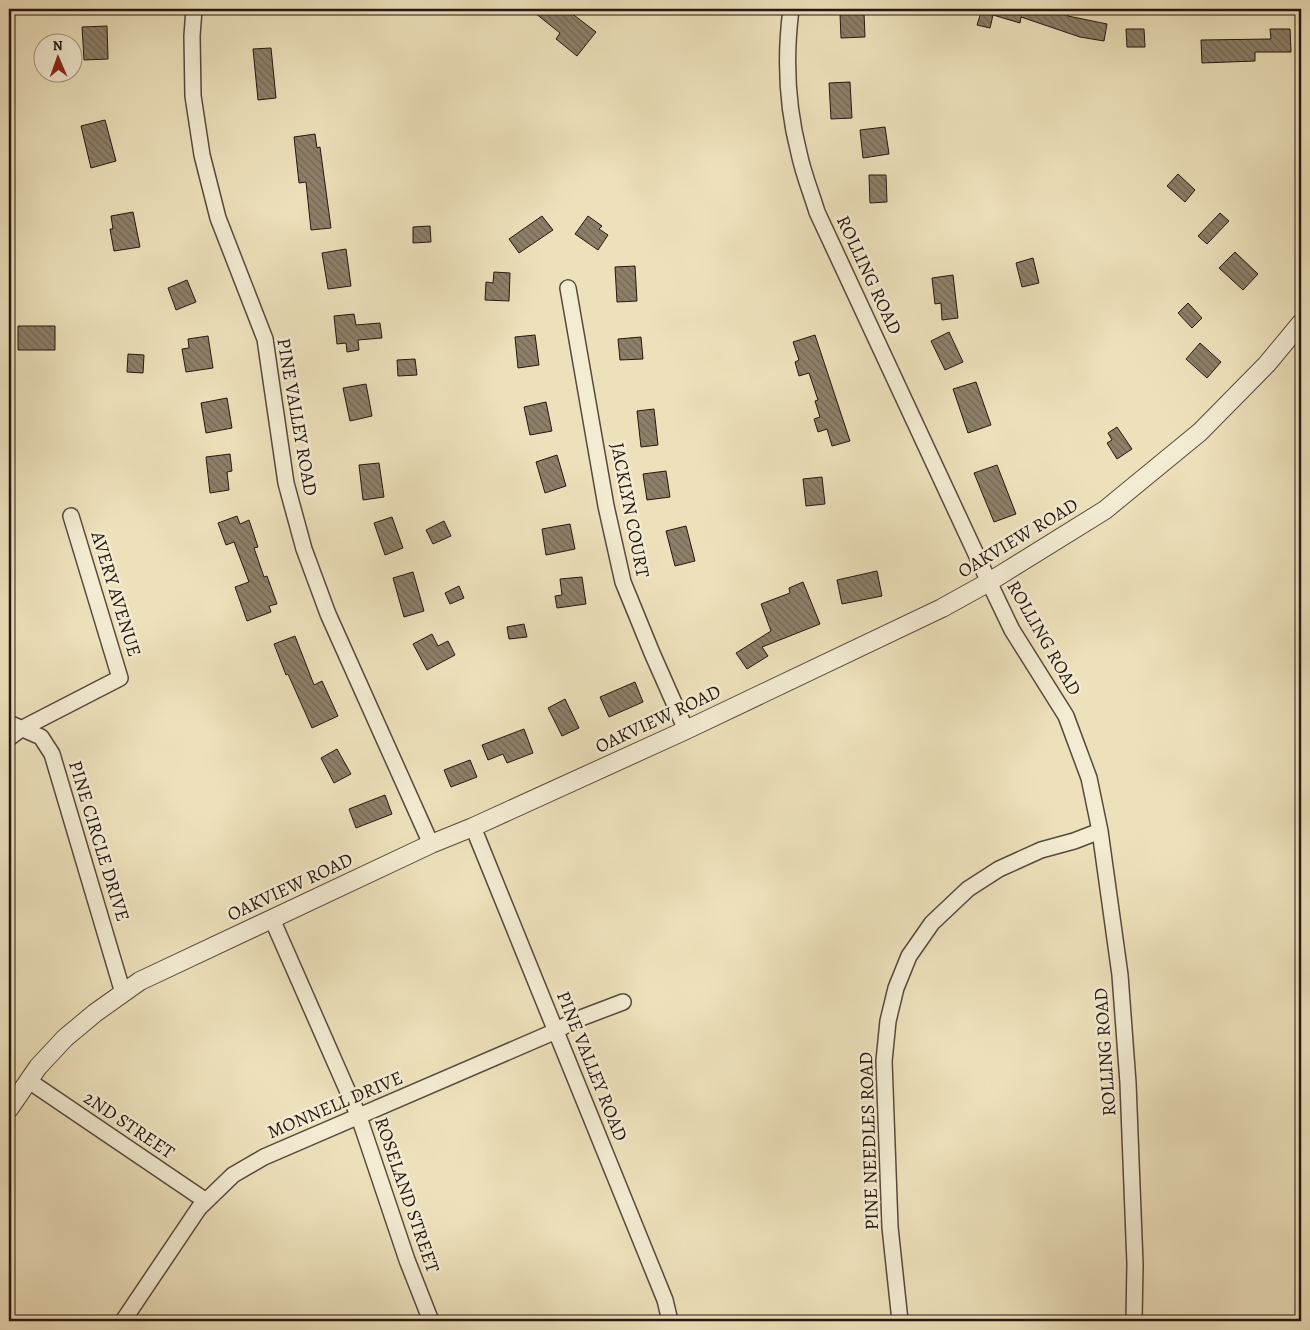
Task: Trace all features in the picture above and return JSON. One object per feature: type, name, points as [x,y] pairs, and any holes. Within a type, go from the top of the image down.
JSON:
[{"type":"street","name":"PINE VALLEY ROAD","points":[[194,9],[192,36],[193,96],[202,155],[218,218],[265,338],[286,483],[304,549],[328,614],[432,844]]},
{"type":"street","name":"ROLLING ROAD","points":[[791,9],[788,32],[790,98],[798,153],[817,212],[988,582],[1012,630],[1066,716],[1088,778],[1100,831],[1120,975],[1128,1074],[1135,1264],[1134,1321]]},
{"type":"street","name":"JACKLYN COURT","points":[[568,288],[606,506],[623,582],[686,730]]},
{"type":"street","name":"OAKVIEW ROAD","points":[[9,1109],[38,1066],[65,1038],[140,981],[432,844],[474,828],[686,730],[942,608],[988,582],[1104,510],[1200,432],[1267,364],[1301,323]]},
{"type":"street","name":"AVERY AVENUE","points":[[9,738],[15,726],[120,678],[71,516]]},
{"type":"street","name":"PINE CIRCLE DRIVE","points":[[15,726],[41,737],[52,754],[123,993]]},
{"type":"street","name":"PINE VALLEY ROAD","points":[[474,828],[665,1300],[670,1321]]},
{"type":"street","name":"PINE NEEDLES ROAD","points":[[900,1321],[890,1227],[884,1061],[888,1021],[896,988],[909,956],[932,923],[968,889],[1000,869],[1033,854],[1100,831]]},
{"type":"street","name":"ROSELAND STREET","points":[[272,919],[359,1117],[407,1260],[431,1321]]},
{"type":"street","name":"MONNELL DRIVE","points":[[123,1321],[158,1272],[199,1208],[233,1175],[264,1157],[556,1031],[573,1021],[623,1002]]},
{"type":"street","name":"2ND STREET","points":[[29,1081],[206,1202]]},
{"type":"building","points":[[530,9],[566,9],[596,32],[577,56],[556,39],[560,33]]},
{"type":"building","points":[[982,9],[1056,9],[1069,13],[1068,16],[1107,24],[1104,41],[1080,37],[1021,17],[1020,23],[993,15],[990,28],[977,25]]},
{"type":"building","points":[[864,13],[865,37],[841,38],[840,14]]},
{"type":"building","points":[[107,26],[108,59],[84,60],[82,27]]},
{"type":"building","points":[[1126,29],[1144,29],[1145,47],[1127,47]]},
{"type":"building","points":[[1270,29],[1290,29],[1291,52],[1255,52],[1255,61],[1202,63],[1201,40],[1271,39]]},
{"type":"building","points":[[271,48],[276,98],[258,100],[253,49]]},
{"type":"building","points":[[850,82],[852,118],[831,119],[829,83]]},
{"type":"building","points":[[105,120],[116,161],[91,168],[81,126]]},
{"type":"building","points":[[885,127],[889,154],[863,158],[860,130]]},
{"type":"building","points":[[315,134],[317,148],[320,147],[331,228],[311,230],[306,182],[299,183],[294,137]]},
{"type":"building","points":[[1178,174],[1195,190],[1185,202],[1167,186]]},
{"type":"building","points":[[869,175],[886,175],[887,202],[870,203]]},
{"type":"building","points":[[133,212],[140,247],[114,251],[110,229],[113,229],[111,216]]},
{"type":"building","points":[[1220,213],[1229,221],[1207,244],[1198,236]]},
{"type":"building","points":[[542,216],[553,230],[519,253],[509,239]]},
{"type":"building","points":[[588,216],[602,226],[599,229],[608,235],[598,250],[575,234]]},
{"type":"building","points":[[430,226],[431,242],[413,243],[413,227]]},
{"type":"building","points":[[346,249],[351,286],[328,289],[322,253]]},
{"type":"building","points":[[1235,252],[1258,274],[1243,290],[1219,268]]},
{"type":"building","points":[[1033,258],[1039,283],[1022,287],[1016,263]]},
{"type":"building","points":[[635,266],[637,301],[617,302],[615,267]]},
{"type":"building","points":[[494,272],[510,273],[509,301],[485,300],[486,282],[493,283]]},
{"type":"building","points":[[953,275],[958,318],[942,320],[941,303],[935,304],[932,278]]},
{"type":"building","points":[[187,280],[196,302],[176,310],[168,288]]},
{"type":"building","points":[[1188,303],[1202,318],[1192,328],[1178,313]]},
{"type":"building","points":[[354,314],[356,325],[380,323],[382,338],[358,340],[359,350],[347,352],[346,343],[337,344],[334,316]]},
{"type":"building","points":[[18,326],[55,326],[55,350],[18,350]]},
{"type":"building","points":[[949,332],[963,362],[945,370],[931,341]]},
{"type":"building","points":[[535,335],[539,365],[518,368],[515,337]]},
{"type":"building","points":[[815,335],[850,441],[832,446],[827,429],[818,432],[814,419],[820,417],[815,401],[818,400],[809,373],[799,376],[795,362],[799,360],[793,342]]},
{"type":"building","points":[[208,336],[213,368],[186,372],[182,349],[189,348],[188,339]]},
{"type":"building","points":[[641,337],[643,359],[620,360],[618,339]]},
{"type":"building","points":[[1200,343],[1221,362],[1207,378],[1186,359]]},
{"type":"building","points":[[128,354],[144,355],[143,373],[127,372]]},
{"type":"building","points":[[415,359],[417,375],[398,376],[397,360]]},
{"type":"building","points":[[976,382],[991,425],[968,433],[953,389]]},
{"type":"building","points":[[366,384],[372,416],[350,421],[343,388]]},
{"type":"building","points":[[227,398],[232,428],[206,433],[201,403]]},
{"type":"building","points":[[546,402],[552,431],[530,435],[524,407]]},
{"type":"building","points":[[654,409],[658,445],[641,447],[637,411]]},
{"type":"building","points":[[1117,427],[1132,449],[1117,459],[1107,443],[1112,440],[1108,433]]},
{"type":"building","points":[[230,454],[232,471],[227,472],[229,490],[210,493],[206,457]]},
{"type":"building","points":[[557,455],[566,486],[545,493],[536,462]]},
{"type":"building","points":[[379,463],[384,497],[363,500],[359,465]]},
{"type":"building","points":[[997,465],[1016,514],[994,522],[974,473]]},
{"type":"building","points":[[666,471],[670,497],[647,500],[643,474]]},
{"type":"building","points":[[822,477],[825,504],[806,506],[803,479]]},
{"type":"building","points":[[237,516],[240,524],[249,520],[258,547],[254,548],[264,577],[267,576],[277,604],[269,606],[271,612],[247,621],[235,587],[249,582],[234,542],[226,545],[218,523]]},
{"type":"building","points":[[392,517],[403,548],[385,555],[374,523]]},
{"type":"building","points":[[444,521],[451,536],[433,544],[426,530]]},
{"type":"building","points":[[570,524],[575,549],[546,555],[542,529]]},
{"type":"building","points":[[686,526],[695,561],[675,566],[666,531]]},
{"type":"building","points":[[877,571],[882,596],[842,604],[837,580]]},
{"type":"building","points":[[413,572],[424,611],[404,617],[393,578]]},
{"type":"building","points":[[582,577],[586,604],[557,608],[555,596],[562,595],[560,579]]},
{"type":"building","points":[[803,582],[820,624],[762,647],[768,656],[747,669],[736,653],[771,631],[761,604],[790,593],[789,588]]},
{"type":"building","points":[[459,586],[464,598],[450,604],[445,593]]},
{"type":"building","points":[[524,624],[527,637],[509,639],[507,627]]},
{"type":"building","points":[[432,634],[438,646],[448,641],[455,655],[427,670],[413,644]]},
{"type":"building","points":[[295,636],[314,685],[322,681],[338,716],[312,728],[288,674],[286,675],[274,644]]},
{"type":"building","points":[[635,682],[643,702],[609,717],[600,697]]},
{"type":"building","points":[[565,699],[579,728],[562,736],[548,708]]},
{"type":"building","points":[[524,729],[533,753],[507,763],[503,754],[488,760],[482,745]]},
{"type":"building","points":[[337,749],[351,774],[334,783],[321,758]]},
{"type":"building","points":[[470,760],[477,777],[451,787],[444,770]]},
{"type":"building","points":[[385,795],[392,814],[356,828],[349,809]]},
{"type":"waterway","points":[[9,15],[11,9]]}]
